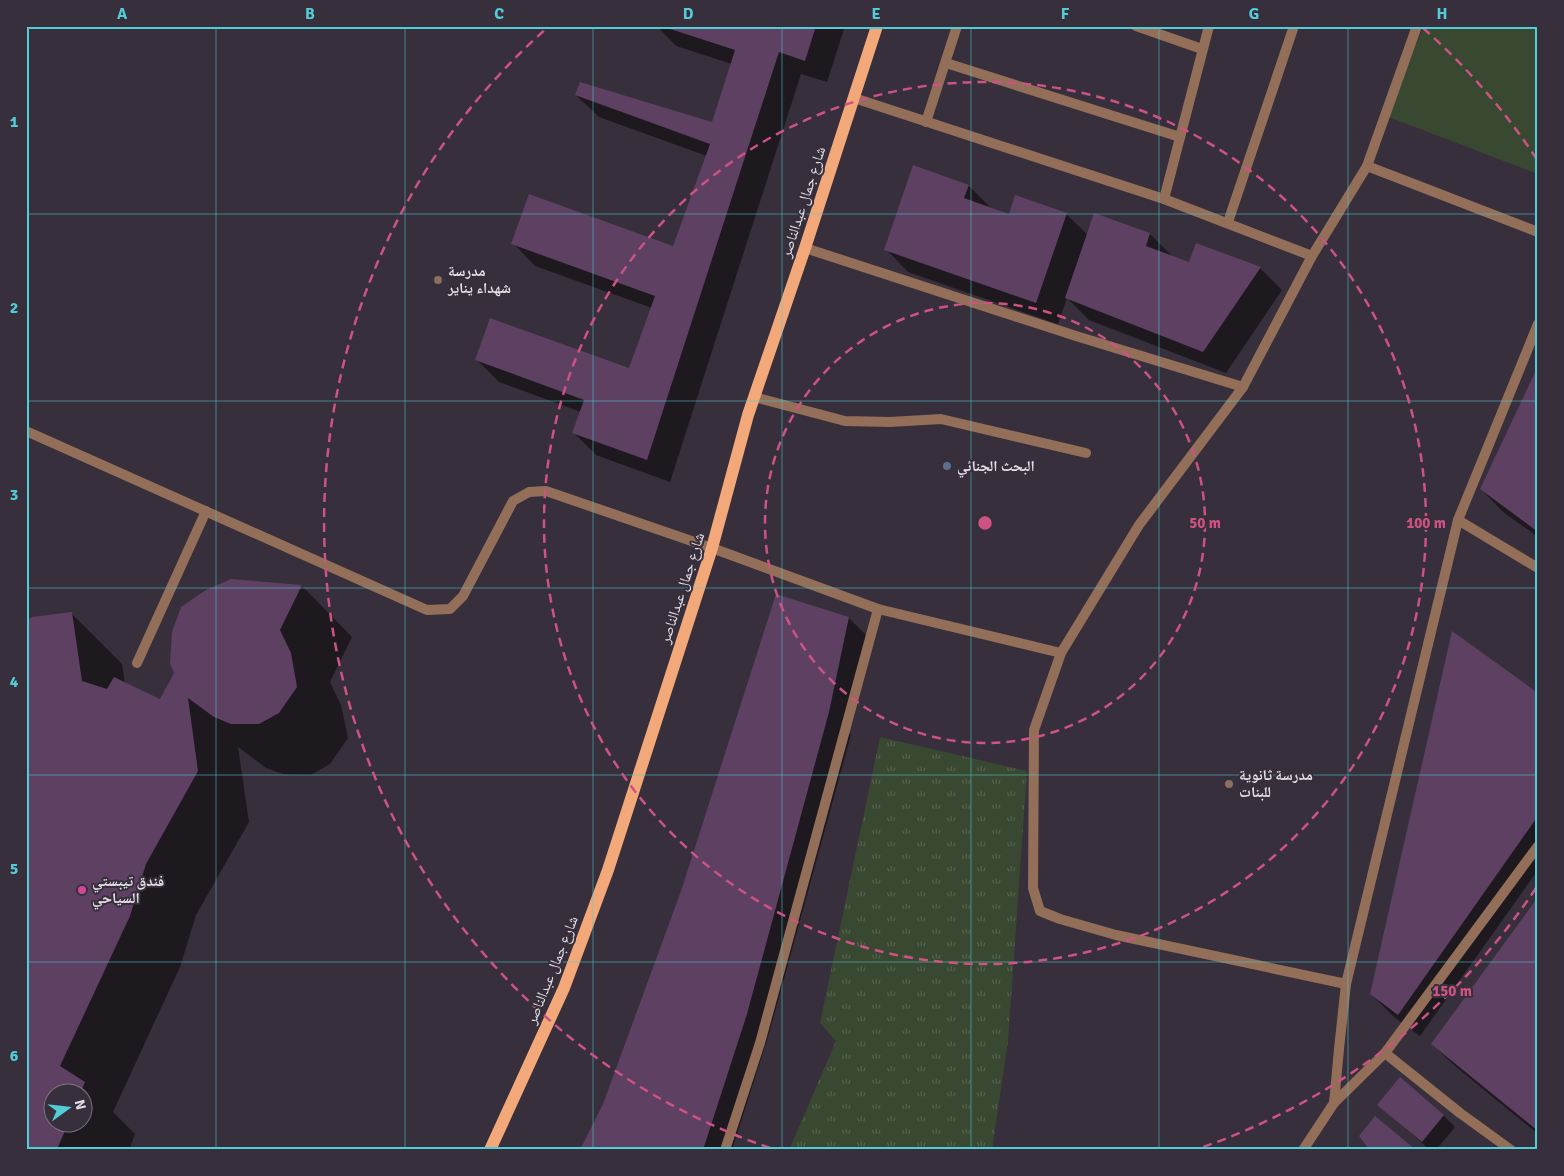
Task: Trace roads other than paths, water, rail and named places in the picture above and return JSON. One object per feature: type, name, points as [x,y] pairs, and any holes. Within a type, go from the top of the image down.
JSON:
[{"type":"main road","name":"شارع جمال عبدالناصر","points":[[490,1150],[564,988],[608,870],[712,548],[754,397],[805,248],[877,26]]},
{"type":"street","points":[[926,122],[957,26]]},
{"type":"street","points":[[1136,26],[1202,49]]},
{"type":"street","points":[[1164,198],[1209,26]]},
{"type":"street","points":[[1228,222],[1294,26]]},
{"type":"street","points":[[1346,984],[1116,935],[1060,919],[1040,911],[1033,888],[1034,730],[1061,653],[1139,525],[1243,387],[1312,256],[1367,166],[1417,26]]},
{"type":"street","points":[[946,64],[1180,137]]},
{"type":"street","points":[[854,98],[1164,198],[1312,256]]},
{"type":"street","points":[[1367,166],[1538,232]]},
{"type":"street","points":[[805,248],[1076,336],[1243,387]]},
{"type":"street","points":[[1334,1103],[1346,984],[1458,520],[1538,324]]},
{"type":"street","points":[[754,397],[845,421],[890,422],[941,419],[1086,453]]},
{"type":"street","points":[[26,431],[427,610],[450,609],[464,596],[512,501],[529,492],[546,491],[712,548],[878,609],[1061,653]]},
{"type":"street","points":[[137,663],[206,511]]},
{"type":"street","points":[[1458,520],[1538,568]]},
{"type":"street","points":[[725,1150],[760,1043],[878,609]]},
{"type":"street","points":[[1303,1150],[1334,1103],[1385,1052],[1538,846]]},
{"type":"street","points":[[1385,1052],[1460,1113],[1510,1150]]},
{"type":"place","name":"مدرسة شهداء يناير","points":[[438,280]]},
{"type":"place","name":"البحث الجنائي","points":[[947,466]]},
{"type":"place","name":"مدرسة ثانوية للبنات","points":[[1229,784]]},
{"type":"place","name":"فندق تيبستي السياحي","points":[[82,890]]}]
